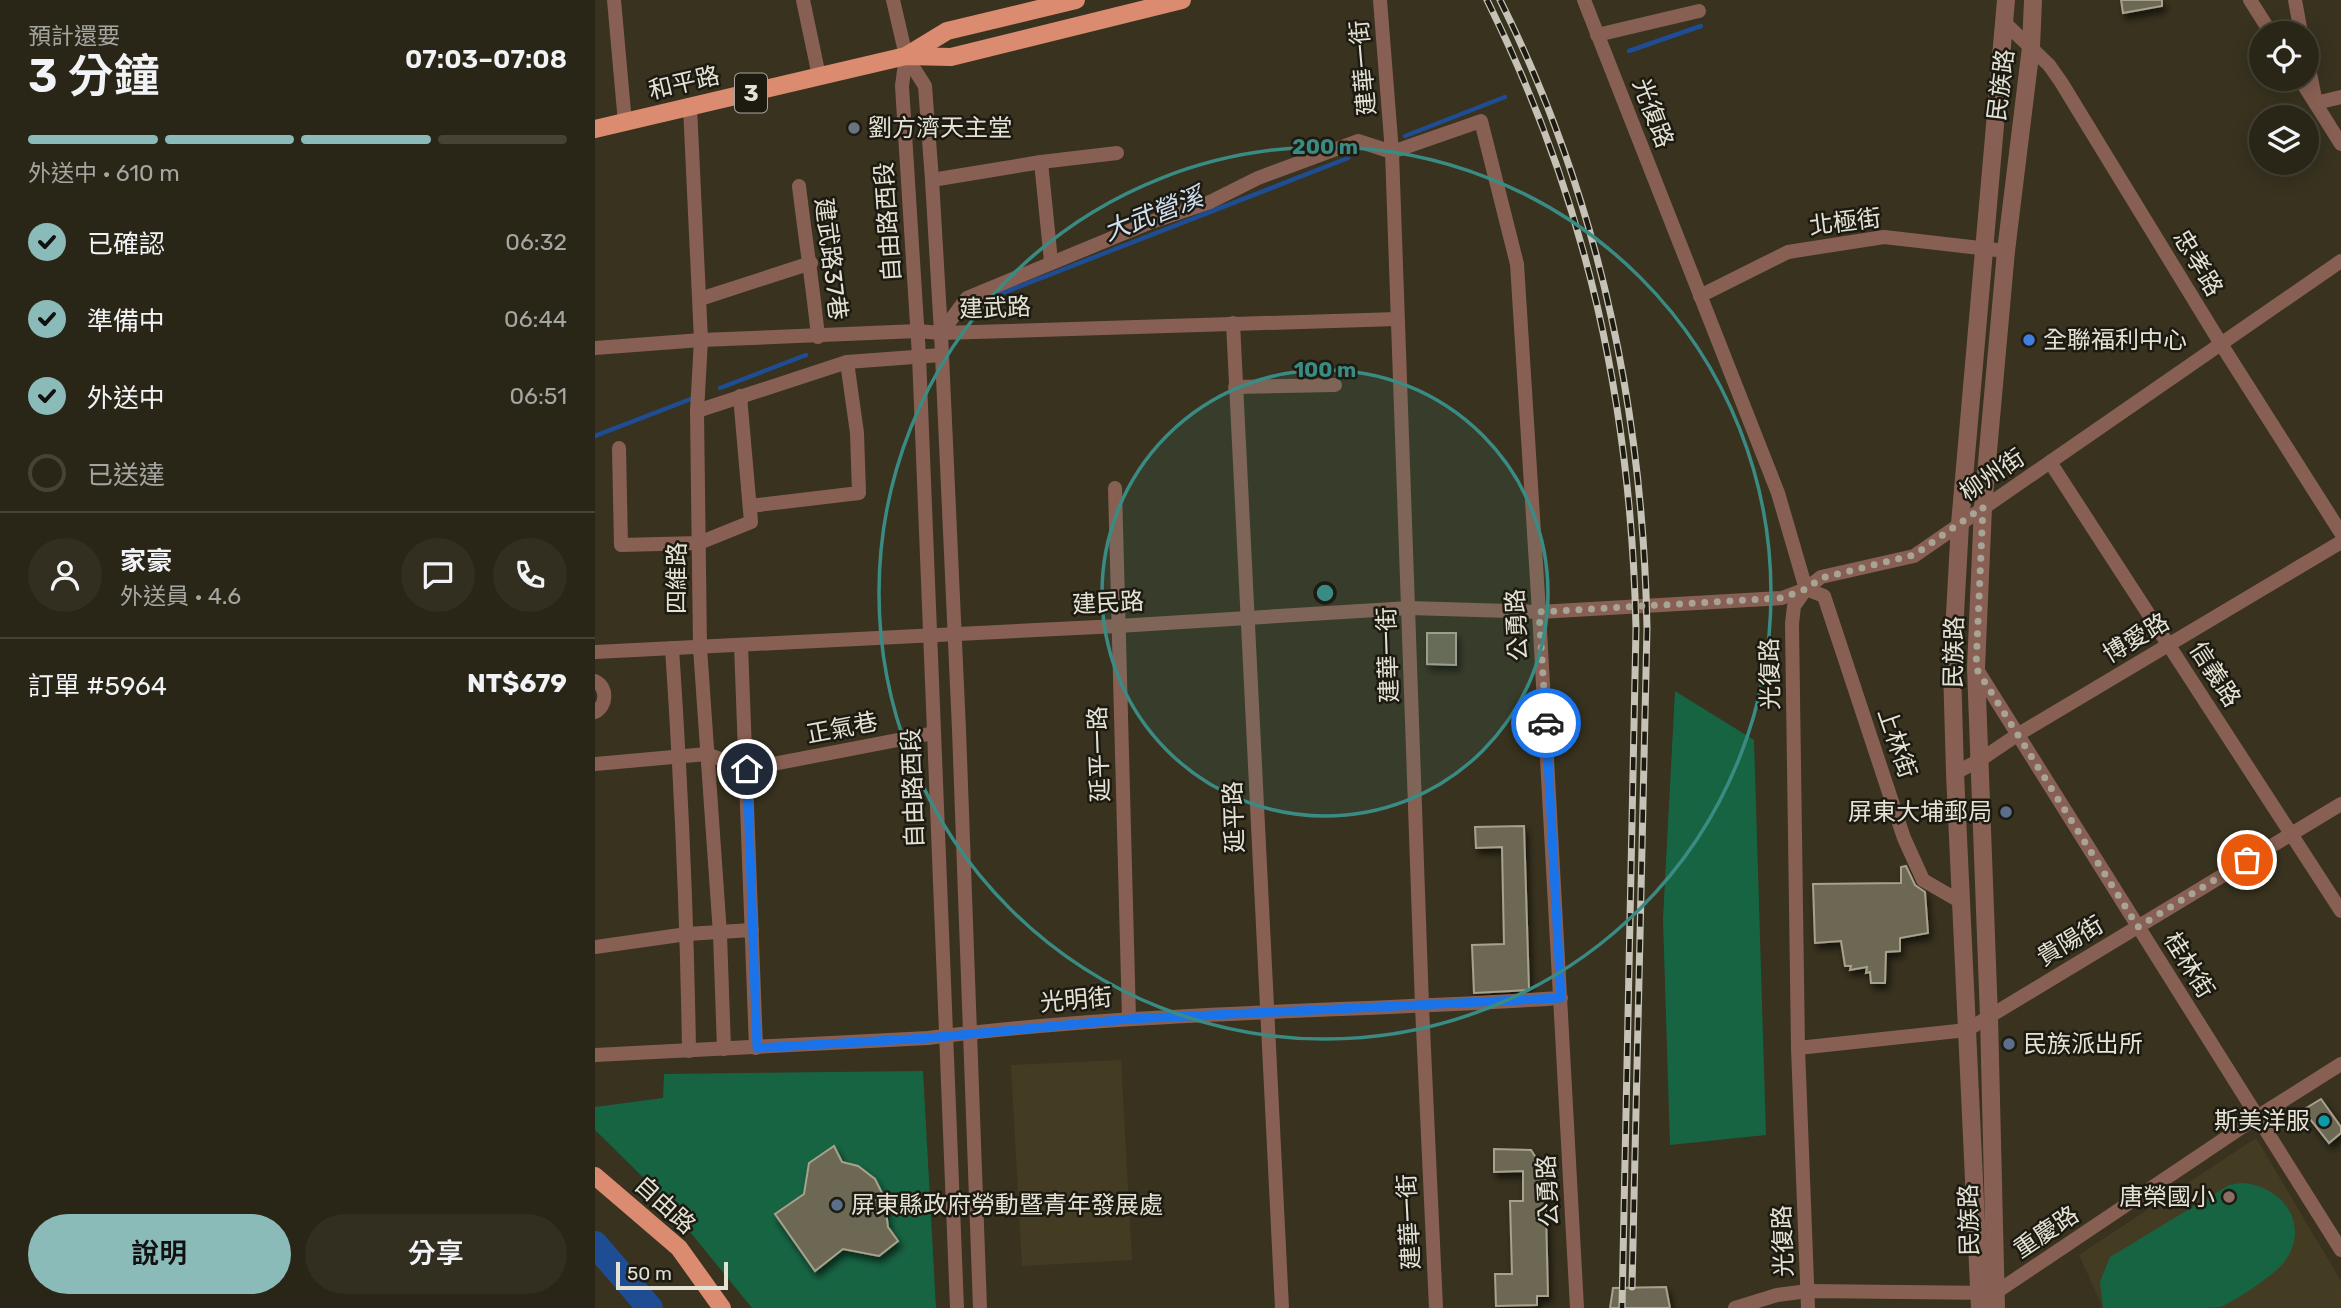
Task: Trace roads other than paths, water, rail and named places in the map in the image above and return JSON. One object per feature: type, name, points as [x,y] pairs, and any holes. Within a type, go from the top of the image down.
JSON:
[{"type":"main road","name":"和平路","points":[[906,56],[947,31],[1014,7],[1076,0]]},
{"type":"main road","name":"和平路","points":[[595,129],[906,56],[951,57],[1182,0]]},
{"type":"main road","name":"自由路","points":[[595,1176],[679,1248],[722,1308]]},
{"type":"street","points":[[614,0],[625,123]]},
{"type":"street","points":[[803,0],[819,76]]},
{"type":"street","points":[[893,0],[906,56]]},
{"type":"street","name":"建華一街","points":[[1380,0],[1392,152],[1422,1006],[1436,1308]]},
{"type":"street","name":"光復路","points":[[1584,0],[1778,494],[1806,589],[1794,606],[1792,624],[1798,1048],[1808,1308]]},
{"type":"street","name":"民族路","points":[[1988,1301],[1967,1030],[1952,668],[1960,524],[2006,0]]},
{"type":"street","name":"民族路","points":[[1988,1301],[1989,1017],[1976,668],[1983,507],[2006,251],[2031,47],[2033,0]]},
{"type":"street","points":[[2250,0],[2263,21]]},
{"type":"street","points":[[2295,0],[2299,21]]},
{"type":"street","points":[[1597,34],[1699,11]]},
{"type":"street","name":"忠孝路","points":[[2006,24],[2049,65],[2061,82],[2221,344],[2341,533]]},
{"type":"street","name":"自由路西段","points":[[906,56],[925,86],[932,180],[954,633],[980,1308]]},
{"type":"street","name":"自由路西段","points":[[906,56],[902,86],[918,331],[957,1308]]},
{"type":"street","points":[[2308,91],[2341,144]]},
{"type":"street","points":[[2314,91],[2316,103]]},
{"type":"street","points":[[2316,103],[2341,97]]},
{"type":"street","name":"四維路","points":[[690,107],[701,340],[698,401],[700,648],[720,934],[724,1049]]},
{"type":"street","name":"公勇路","points":[[1392,152],[1481,121],[1517,264],[1577,1308]]},
{"type":"street","points":[[941,333],[967,298],[1051,261],[1210,202],[1258,178],[1358,141],[1392,152]]},
{"type":"street","points":[[932,180],[1117,153]]},
{"type":"street","points":[[1041,162],[1051,261]]},
{"type":"street","name":"建武路37巷","points":[[799,186],[811,263],[818,337]]},
{"type":"street","name":"北極街","points":[[1700,296],[1788,253],[1884,237],[2006,251]]},
{"type":"street","name":"柳州街","points":[[1623,607],[1782,598],[1806,589],[1821,578],[1914,555],[2341,261]]},
{"type":"street","points":[[700,299],[811,263]]},
{"type":"street","name":"建武路","points":[[595,348],[701,340],[918,331],[941,333],[1397,319]]},
{"type":"street","name":"延平路","points":[[1233,323],[1282,1308]]},
{"type":"street","points":[[698,401],[740,396],[847,362],[941,355]]},
{"type":"street","points":[[750,506],[859,493],[857,433],[847,362]]},
{"type":"street","points":[[1235,387],[1335,385]]},
{"type":"street","points":[[619,448],[621,545],[699,543],[751,522],[740,396]]},
{"type":"street","name":"信義路","points":[[2050,462],[2341,911]]},
{"type":"street","name":"延平一路","points":[[1115,488],[1129,1019]]},
{"type":"street","name":"博愛路","points":[[1955,773],[1980,761],[2017,735],[2341,542]]},
{"type":"street","name":"上林街","points":[[1806,589],[1825,596],[1904,838],[1923,880],[1961,902]]},
{"type":"street","name":"建民路","points":[[595,652],[1118,626],[1409,608],[1539,612],[1623,607]]},
{"type":"street","points":[[741,645],[757,1048]]},
{"type":"street","name":"四維路","points":[[672,648],[680,756],[689,1051]]},
{"type":"street","name":"桂林街","points":[[1976,668],[2341,1250]]},
{"type":"street","points":[[595,681],[600,683],[605,691],[604,704],[595,712]]},
{"type":"street","name":"正氣巷","points":[[747,769],[934,733]]},
{"type":"street","points":[[595,764],[707,754],[747,769]]},
{"type":"street","name":"貴陽街","points":[[1967,1030],[2341,804]]},
{"type":"street","points":[[595,947],[687,934],[752,930]]},
{"type":"street","name":"光明街","points":[[595,1055],[757,1048],[1129,1019],[1561,998]]},
{"type":"street","points":[[1798,1048],[1967,1030]]},
{"type":"street","name":"重慶路","points":[[1988,1301],[2257,1117],[2341,1064]]},
{"type":"street","points":[[1735,1308],[1808,1290],[1988,1301]]},
{"type":"waterway","name":"大武營溪","points":[[1629,51],[1701,26]]},
{"type":"waterway","name":"大武營溪","points":[[1405,136],[1505,97]]},
{"type":"waterway","name":"大武營溪","points":[[972,305],[1348,158]]},
{"type":"waterway","name":"大武營溪","points":[[720,388],[806,355]]},
{"type":"waterway","name":"大武營溪","points":[[595,436],[696,397]]},
{"type":"waterway","points":[[595,1244],[650,1308]]},
{"type":"railway","points":[[1487,0],[1522,76],[1552,152],[1577,228],[1613,384],[1625,464],[1636,628],[1622,1308]]},
{"type":"railway","points":[[1500,0],[1564,150],[1589,228],[1625,385],[1636,465],[1644,546],[1647,628],[1632,1287]]},
{"type":"place","name":"劉方濟天主堂","points":[[854,128]]},
{"type":"place","name":"全聯福利中心","points":[[2029,340]]},
{"type":"place","name":"屏東大埔郵局","points":[[2006,812]]},
{"type":"place","name":"民族派出所","points":[[2009,1044]]},
{"type":"place","name":"斯美洋服","points":[[2324,1121]]},
{"type":"place","name":"唐榮國小","points":[[2229,1197]]},
{"type":"place","name":"屏東縣政府勞動暨青年發展處","points":[[837,1205]]}]
